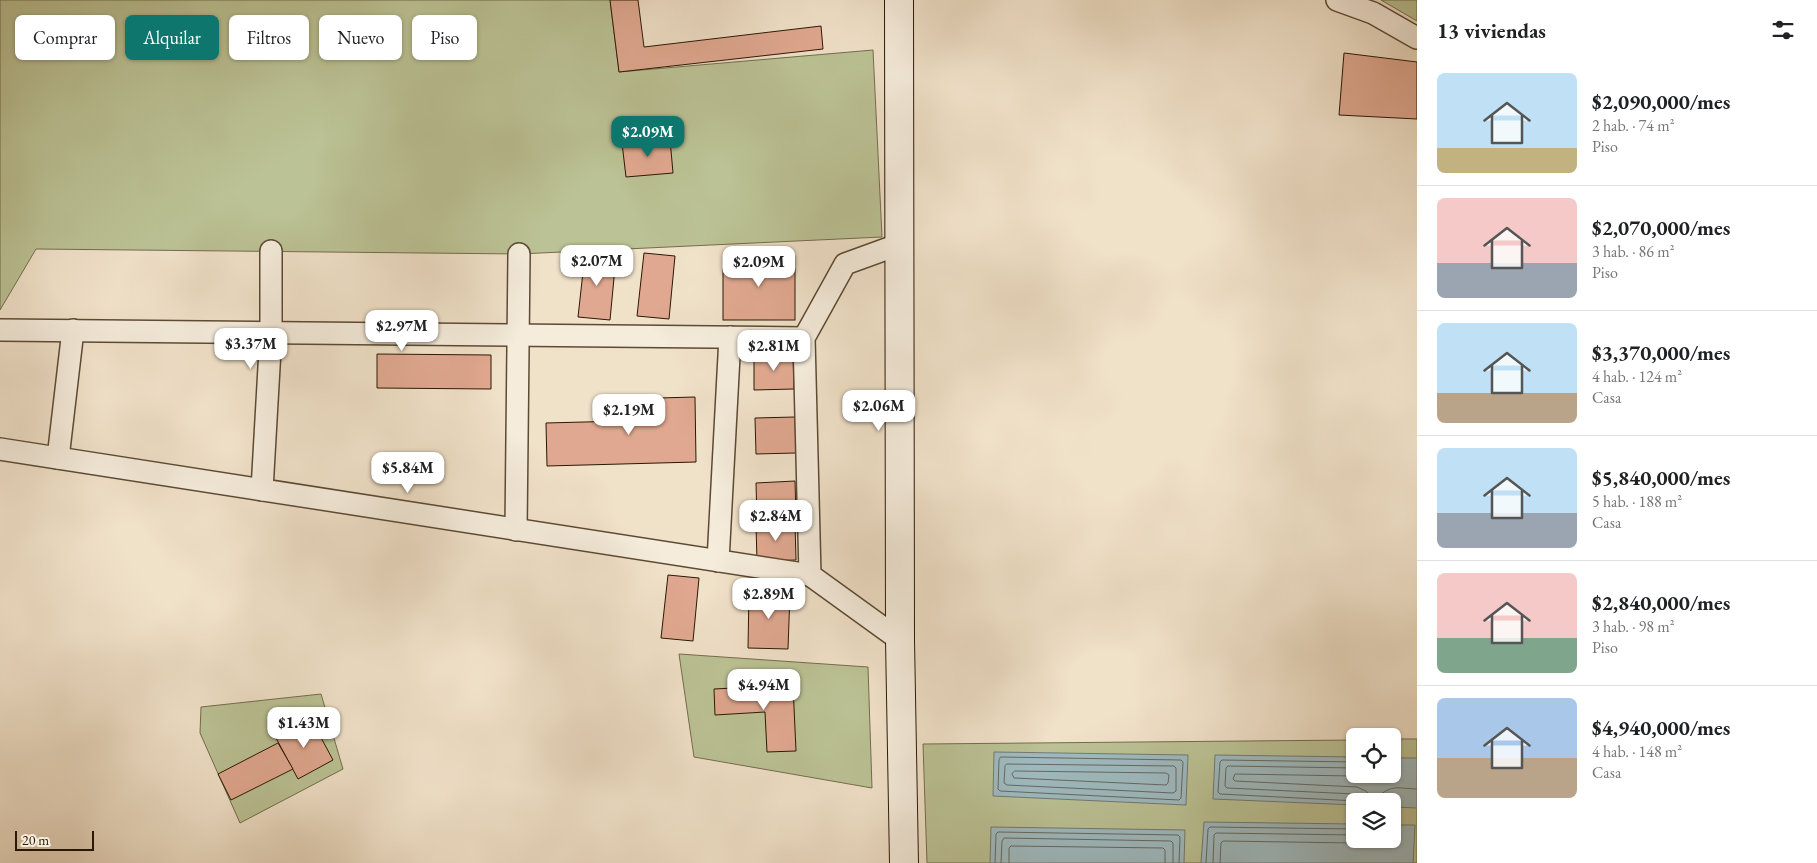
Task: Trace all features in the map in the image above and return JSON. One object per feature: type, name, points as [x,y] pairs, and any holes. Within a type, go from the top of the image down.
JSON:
[{"type":"main road","points":[[899,0],[900,640],[904,863]]},
{"type":"street","points":[[1337,0],[1373,13],[1417,38]]},
{"type":"street","points":[[810,575],[804,338],[845,264],[900,244]]},
{"type":"street","points":[[262,490],[271,332],[271,251]]},
{"type":"street","points":[[516,530],[519,254]]},
{"type":"street","points":[[0,330],[804,338]]},
{"type":"street","points":[[58,458],[73,330]]},
{"type":"street","points":[[718,561],[730,337]]},
{"type":"street","points":[[0,449],[810,575],[900,640]]},
{"type":"green space","points":[[0,0],[610,0],[619,72],[873,50],[882,237],[519,254],[36,249],[0,310]]},
{"type":"green space","points":[[1381,0],[1417,0],[1417,21]]},
{"type":"green space","points":[[679,654],[868,667],[872,788],[694,757]]},
{"type":"green space","points":[[321,694],[343,769],[240,823],[200,733],[201,707]]},
{"type":"green space","points":[[1401,739],[1417,739],[1417,863],[927,863],[923,744],[1346,740],[1346,783],[1401,783]]},
{"type":"water","points":[[994,752],[1188,755],[1186,805],[993,796]]},
{"type":"water","points":[[1215,755],[1346,757],[1346,783],[1401,783],[1401,758],[1417,758],[1417,808],[1401,807],[1401,793],[1346,793],[1346,805],[1213,799]]},
{"type":"water","points":[[1204,822],[1346,824],[1346,848],[1401,848],[1401,825],[1415,825],[1413,863],[1201,863]]},
{"type":"water","points":[[991,827],[1185,830],[1184,863],[990,863]]},
{"type":"building","points":[[610,0],[638,0],[644,47],[821,26],[823,49],[619,72]]},
{"type":"building","points":[[1344,53],[1417,62],[1417,119],[1339,115]]},
{"type":"building","points":[[670,139],[673,173],[626,177],[622,143]]},
{"type":"building","points":[[644,253],[675,256],[669,319],[637,316]]},
{"type":"building","points":[[585,254],[616,257],[610,320],[578,317]]},
{"type":"building","points":[[723,256],[795,256],[795,320],[723,320]]},
{"type":"building","points":[[793,353],[794,389],[754,390],[754,354]]},
{"type":"building","points":[[377,354],[491,355],[491,389],[377,388]]},
{"type":"building","points":[[695,397],[696,462],[547,466],[546,423],[622,421],[622,399]]},
{"type":"building","points":[[795,417],[796,453],[756,454],[755,418]]},
{"type":"building","points":[[795,481],[796,517],[757,519],[756,483]]},
{"type":"building","points":[[795,524],[796,560],[757,561],[756,525]]},
{"type":"building","points":[[668,575],[699,578],[693,641],[661,638]]},
{"type":"building","points":[[749,591],[790,593],[788,649],[748,648]]},
{"type":"building","points":[[793,685],[796,751],[767,752],[765,712],[715,715],[714,689]]},
{"type":"building","points":[[311,719],[333,760],[298,779],[276,738]]},
{"type":"building","points":[[278,743],[293,769],[231,800],[218,774]]}]
